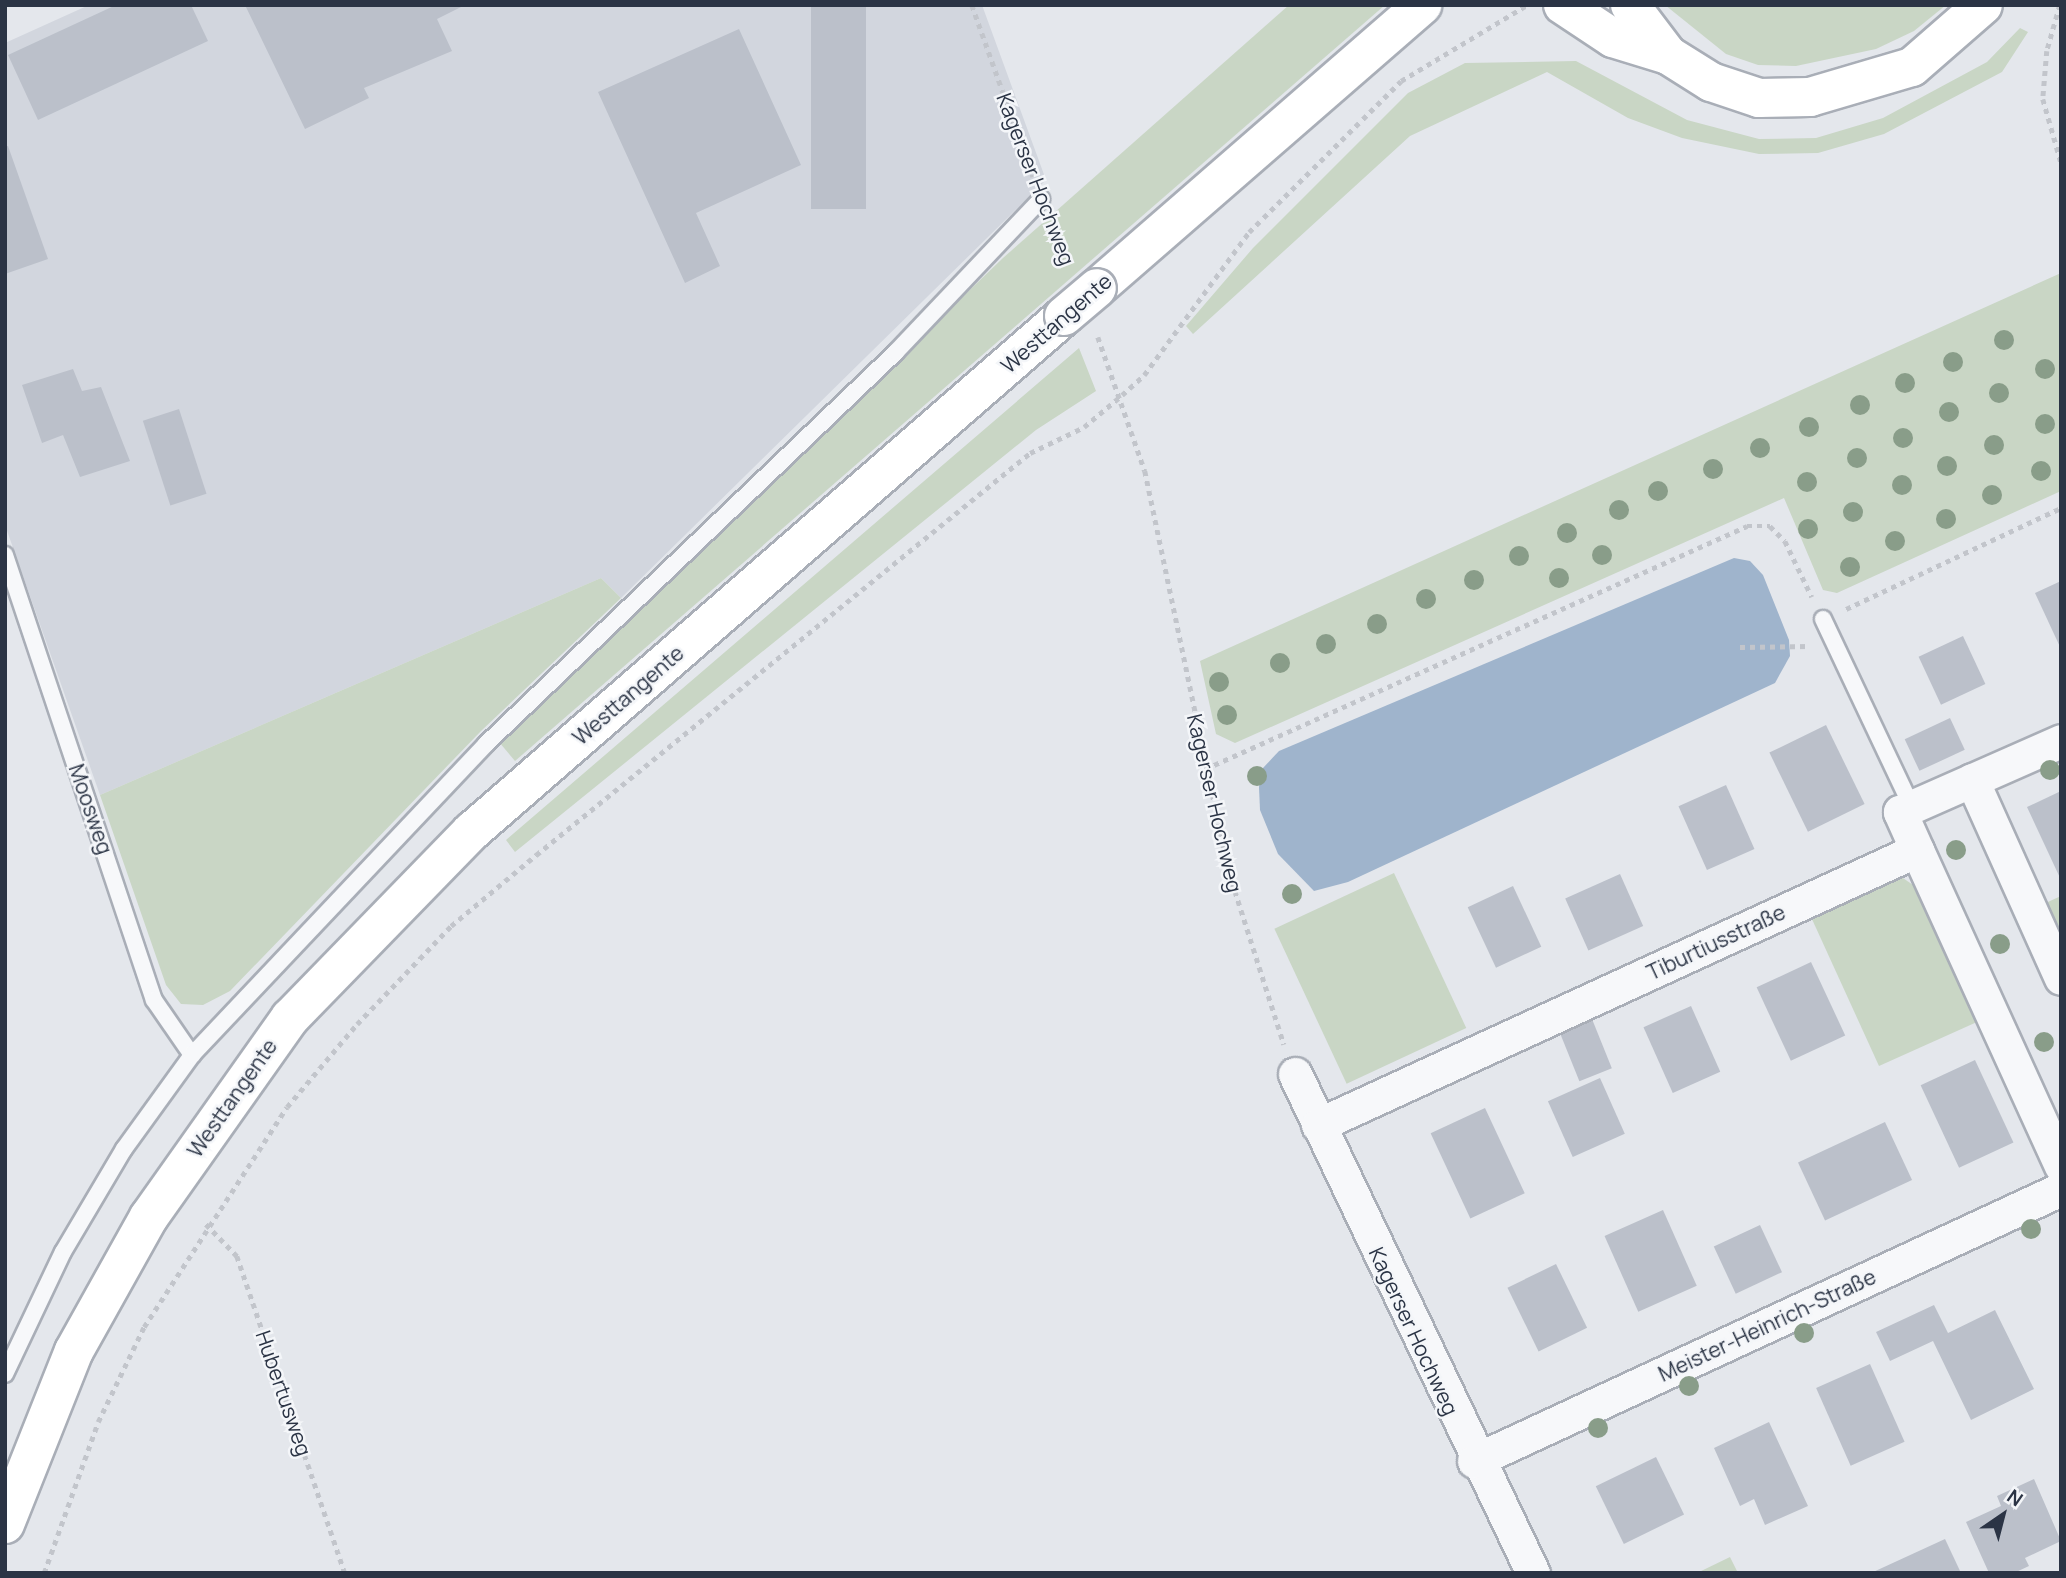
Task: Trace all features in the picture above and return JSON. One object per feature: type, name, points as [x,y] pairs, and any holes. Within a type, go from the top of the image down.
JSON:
[{"type":"main road","name":"Westtangente","points":[[5,1524],[74,1351],[142,1230],[290,1018],[471,832],[1080,324],[1084,280],[1422,5]]},
{"type":"main road","points":[[1563,5],[1613,38],[1668,55],[1712,82],[1759,98],[1811,97],[1912,67],[1983,5]]},
{"type":"main road","points":[[1630,5],[1668,55]]},
{"type":"street","points":[[2061,741],[1900,813],[2061,1166]]},
{"type":"street","points":[[1972,780],[2061,978]]},
{"type":"street","name":"Tiburtiusstraße","points":[[1318,1125],[1917,850]]},
{"type":"street","name":"Kagerser Hochweg","points":[[1295,1073],[1474,1461],[1533,1573]]},
{"type":"street","name":"Meister-Heinrich-Straße","points":[[1474,1461],[2061,1189]]},
{"type":"lane","points":[[5,1374],[63,1252],[124,1149],[192,1055],[486,744],[896,352],[1041,199]]},
{"type":"lane","name":"Moosweg","points":[[5,555],[155,1000],[192,1055]]},
{"type":"lane","points":[[1823,620],[1912,807]]},
{"type":"path","name":"Kagerser Hochweg","points":[[972,5],[1041,199],[1084,280]]},
{"type":"path","points":[[44,1573],[98,1422],[144,1327],[206,1224],[287,1107],[451,926],[1030,453],[1084,427],[1122,395],[1144,375],[1249,232],[1401,81],[1527,5]]},
{"type":"path","points":[[2060,5],[2047,51],[2043,99],[2061,162]]},
{"type":"path","name":"Kagerser Hochweg","points":[[1080,324],[1122,395],[1145,471],[1205,769],[1258,977],[1295,1073]]},
{"type":"path","points":[[1205,769],[1747,526],[1770,526],[1785,541],[1823,620],[2061,508]]},
{"type":"path","points":[[1740,647],[1810,645]]},
{"type":"path","name":"Hubertusweg","points":[[206,1224],[237,1256],[345,1573]]},
{"type":"shaded area","points":[[89,5],[982,5],[1046,180],[621,598],[601,578],[100,795],[5,525],[5,43]]},
{"type":"green space","points":[[1289,5],[1385,5],[515,761],[499,742],[1003,258]]},
{"type":"green space","points":[[1665,5],[1946,5],[1914,31],[1876,49],[1796,66],[1758,65],[1726,54]]},
{"type":"green space","points":[[2020,28],[2028,32],[2002,72],[1884,134],[1818,153],[1759,154],[1682,138],[1628,118],[1547,72],[1410,136],[1193,334],[1186,326],[1253,248],[1408,93],[1465,63],[1576,61],[1687,120],[1759,139],[1816,138],[1883,118],[1987,62]]},
{"type":"green space","points":[[2061,273],[2061,491],[1837,593],[1823,590],[1784,498],[1235,743],[1216,734],[1200,661]]},
{"type":"green space","points":[[1079,348],[1096,391],[1036,430],[515,852],[506,840]]},
{"type":"green space","points":[[601,578],[621,598],[481,731],[230,991],[203,1005],[181,1004],[166,985],[100,795]]},
{"type":"green space","points":[[1394,873],[1466,1028],[1347,1084],[1274,929]]},
{"type":"green space","points":[[1900,876],[1916,887],[1977,1022],[1879,1066],[1811,917]]},
{"type":"green space","points":[[2061,896],[2061,952],[2039,906]]},
{"type":"green space","points":[[1730,1557],[1738,1573],[1697,1573]]},
{"type":"water","points":[[1734,558],[1750,561],[1763,575],[1789,640],[1790,656],[1775,683],[1348,882],[1314,891],[1278,854],[1260,810],[1259,787],[1263,768],[1279,751]]},
{"type":"building","points":[[116,5],[191,5],[208,41],[38,120],[8,55]]},
{"type":"building","points":[[245,5],[465,5],[437,19],[452,51],[364,88],[369,98],[305,129]]},
{"type":"building","points":[[811,5],[866,5],[866,209],[811,209]]},
{"type":"building","points":[[739,29],[801,165],[696,213],[720,266],[685,283],[598,92]]},
{"type":"building","points":[[8,146],[48,259],[5,274],[5,147]]},
{"type":"building","points":[[73,369],[82,391],[101,387],[130,461],[80,477],[63,435],[42,443],[22,385]]},
{"type":"building","points":[[179,409],[207,494],[170,505],[143,421]]},
{"type":"building","points":[[2061,581],[2061,649],[2035,593]]},
{"type":"building","points":[[1963,636],[1985,684],[1941,705],[1919,657]]},
{"type":"building","points":[[1950,718],[1965,750],[1919,771],[1905,739]]},
{"type":"building","points":[[1826,725],[1865,804],[1808,832],[1769,753]]},
{"type":"building","points":[[1726,785],[1754,849],[1707,870],[1678,806]]},
{"type":"building","points":[[2061,791],[2061,880],[2027,807]]},
{"type":"building","points":[[1620,874],[1643,926],[1588,950],[1565,898]]},
{"type":"building","points":[[1513,886],[1541,947],[1496,968],[1468,907]]},
{"type":"building","points":[[1811,962],[1845,1035],[1791,1061],[1757,987]]},
{"type":"building","points":[[1691,1006],[1720,1072],[1673,1093],[1643,1027]]},
{"type":"building","points":[[1592,1019],[1612,1068],[1579,1081],[1560,1032]]},
{"type":"building","points":[[1975,1060],[2013,1142],[1959,1168],[1921,1085]]},
{"type":"building","points":[[1600,1078],[1625,1134],[1573,1157],[1548,1101]]},
{"type":"building","points":[[1485,1108],[1525,1193],[1470,1219],[1431,1133]]},
{"type":"building","points":[[1885,1122],[1912,1180],[1825,1221],[1798,1163]]},
{"type":"building","points":[[1663,1210],[1697,1286],[1638,1312],[1605,1236]]},
{"type":"building","points":[[1760,1225],[1782,1272],[1736,1294],[1714,1247]]},
{"type":"building","points":[[1556,1264],[1587,1328],[1539,1351],[1507,1288]]},
{"type":"building","points":[[1934,1305],[1948,1333],[1995,1310],[2034,1389],[1971,1420],[1933,1341],[1890,1361],[1876,1332]]},
{"type":"building","points":[[1870,1364],[1905,1442],[1851,1466],[1816,1388]]},
{"type":"building","points":[[1769,1422],[1808,1506],[1765,1525],[1754,1499],[1740,1506],[1714,1448]]},
{"type":"building","points":[[1656,1457],[1684,1515],[1624,1544],[1596,1486]]},
{"type":"building","points":[[2034,1479],[2061,1541],[2025,1558],[2029,1566],[2014,1573],[1989,1573],[1966,1522],[2001,1506],[1997,1496]]},
{"type":"building","points":[[1945,1539],[1961,1573],[1871,1573]]}]
